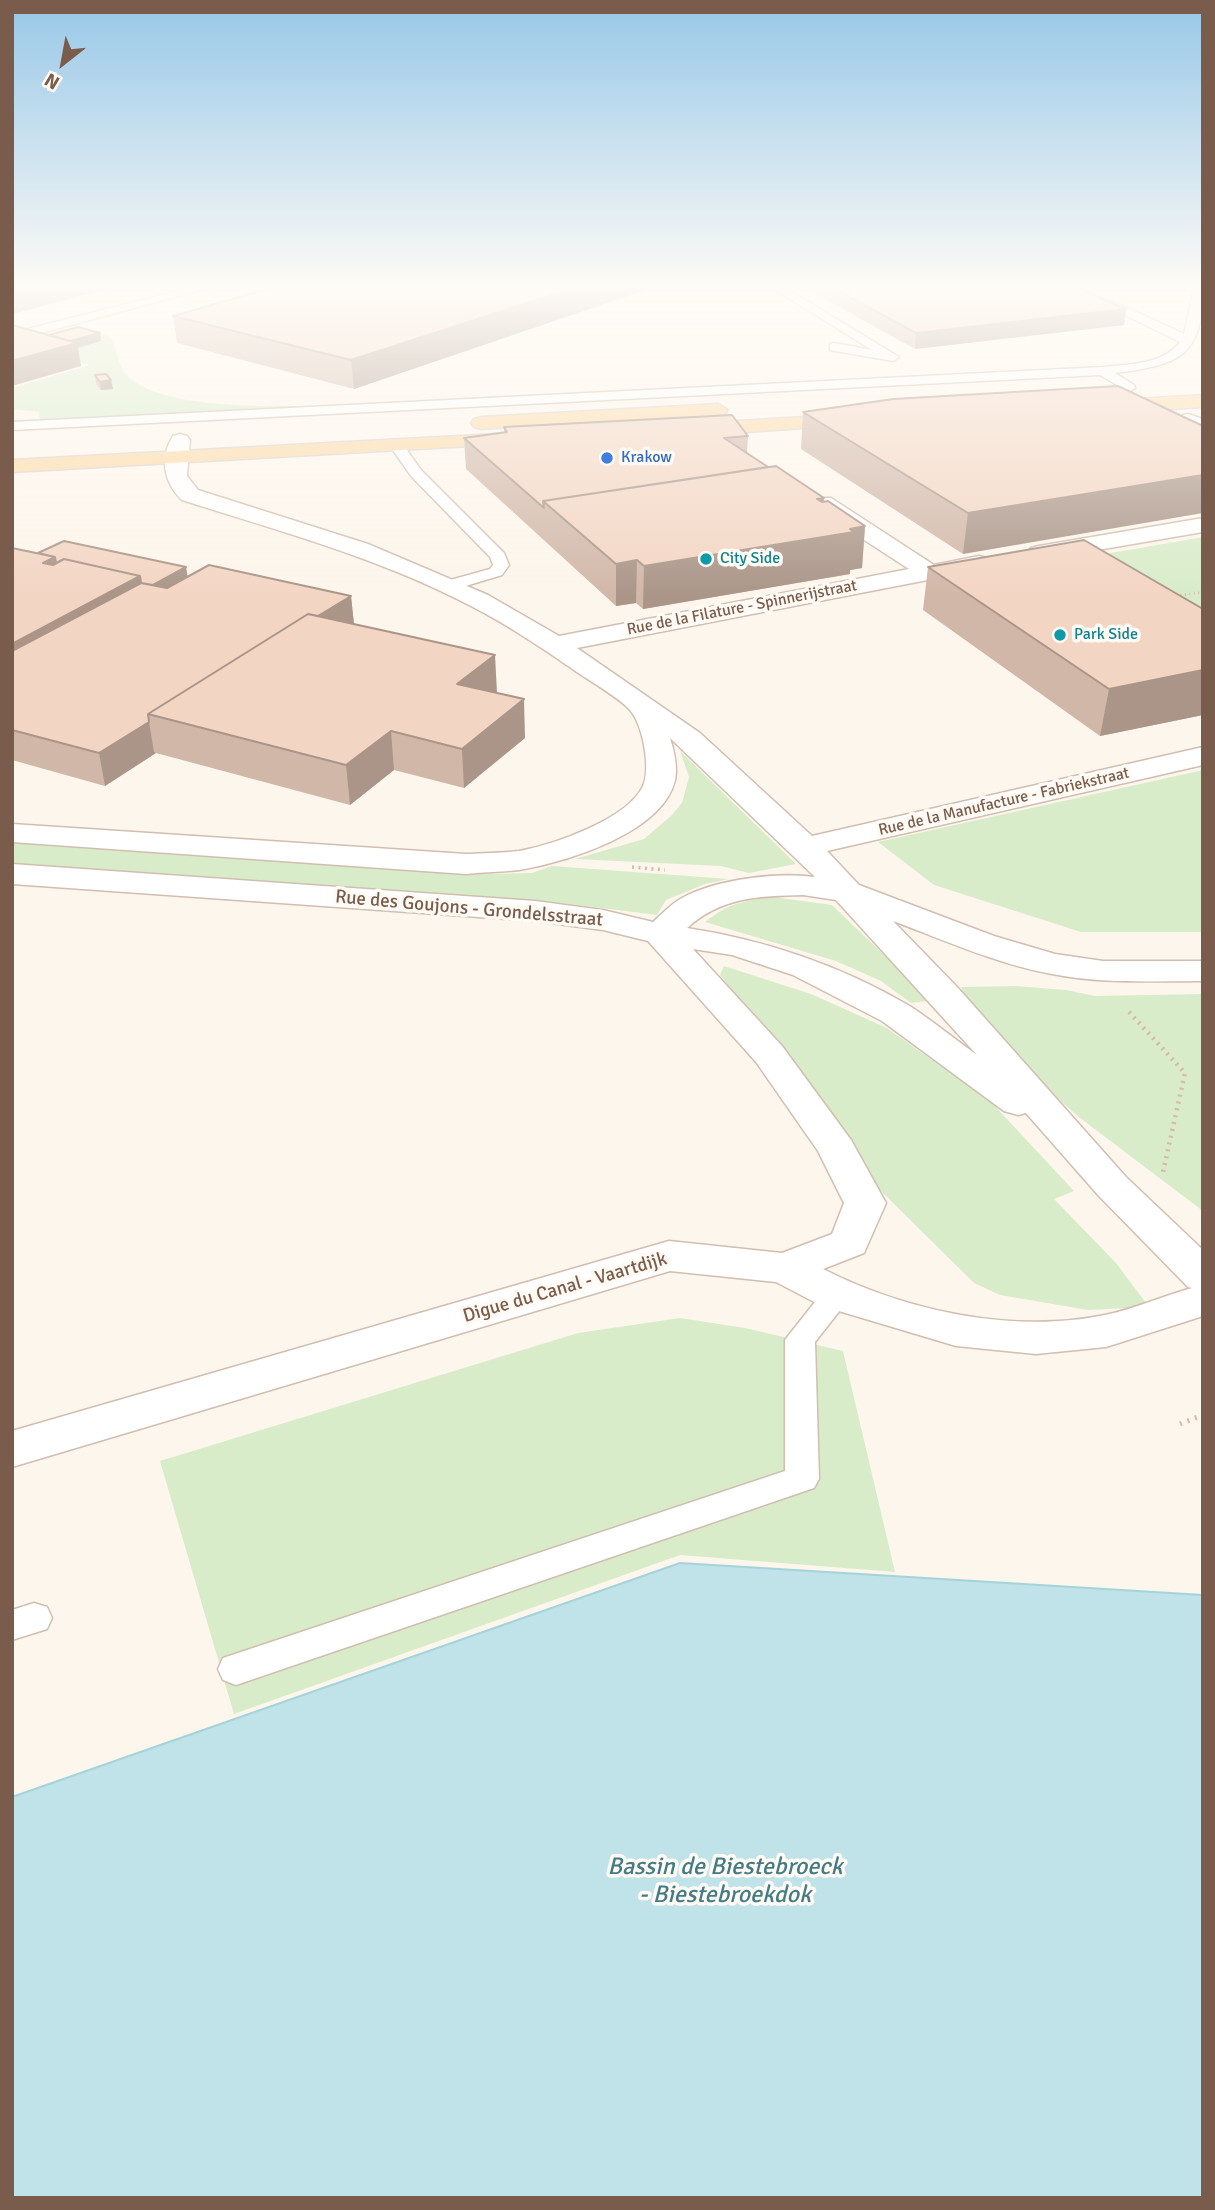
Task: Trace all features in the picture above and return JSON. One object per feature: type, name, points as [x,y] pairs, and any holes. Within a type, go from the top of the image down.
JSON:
[{"type":"main road","points":[[12,466],[179,449],[1096,390]]},
{"type":"main road","points":[[1086,407],[1203,401]]},
{"type":"main road","points":[[12,447],[179,449],[397,446],[868,419]]},
{"type":"street","points":[[179,449],[174,474],[177,484],[190,495],[324,537],[479,600],[555,645],[643,709],[690,739],[805,847],[945,996],[1122,1195],[1203,1276]]},
{"type":"street","points":[[800,489],[929,572]]},
{"type":"street","name":"Rue de la Filature - Spinnerijstraat","points":[[555,645],[929,572],[1203,525]]},
{"type":"street","points":[[1043,552],[1076,572]]},
{"type":"street","points":[[12,833],[466,864],[525,859],[604,833],[639,813],[660,783],[661,750],[643,709]]},
{"type":"street","name":"Rue de la Manufacture - Fabriekstraat","points":[[805,847],[1203,756]]},
{"type":"street","name":"Rue des Goujons - Grondelsstraat","points":[[12,874],[535,911],[603,920],[660,934],[738,946],[806,968],[895,1013],[1076,1145]]},
{"type":"street","points":[[785,1268],[849,1243],[865,1203],[837,1149],[769,1054],[660,934],[693,905],[719,895],[765,886],[803,885],[845,891],[982,943],[1051,964],[1104,971],[1203,971]]},
{"type":"street","name":"Digue du Canal - Vaartdijk","points":[[12,1449],[669,1256],[785,1268],[837,1295],[956,1330],[1036,1338],[1106,1331],[1203,1300]]},
{"type":"lane","points":[[12,426],[722,390]]},
{"type":"lane","points":[[1188,418],[1203,425]]},
{"type":"lane","points":[[397,446],[416,473],[498,556],[501,565],[496,572],[449,586]]},
{"type":"lane","points":[[236,1669],[802,1479],[800,1340],[837,1295]]},
{"type":"path","points":[[631,867],[670,870]]},
{"type":"path","points":[[1104,971],[1109,990],[1185,1073],[1157,1193],[1122,1195]]},
{"type":"path","points":[[1180,1424],[1203,1415]]},
{"type":"green space","points":[[12,390],[153,390],[212,403],[312,406],[40,421],[39,412],[12,409]]},
{"type":"green space","points":[[1203,537],[1203,616],[1099,555]]},
{"type":"green space","points":[[680,751],[796,864],[749,873],[721,866],[575,859],[644,839],[671,816],[682,803],[689,777]]},
{"type":"green space","points":[[1203,770],[1203,932],[1081,932],[934,885],[878,842]]},
{"type":"green space","points":[[12,841],[486,874],[532,873],[552,866],[729,879],[705,884],[666,900],[657,915],[554,902],[12,867]]},
{"type":"green space","points":[[773,897],[832,905],[904,974],[927,1001],[911,1003],[881,981],[836,961],[705,922],[737,904]]},
{"type":"green space","points":[[724,966],[811,994],[887,1028],[991,1102],[1074,1191],[1054,1199],[1116,1263],[1149,1307],[1088,1310],[1000,1295],[974,1283],[879,1189],[825,1108],[720,975]]},
{"type":"green space","points":[[1015,986],[1066,990],[1095,996],[1203,994],[1203,1211],[1080,1118],[1007,1054],[975,1017],[961,987]]},
{"type":"green space","points":[[680,1318],[745,1328],[843,1351],[895,1572],[680,1555],[234,1714],[160,1461],[578,1333]]},
{"type":"water","name":"Bassin de Biestebroeck - Biestebroekdok","points":[[680,1563],[1203,1595],[1203,2198],[12,2198],[12,1797]]},
{"type":"building","points":[[1046,390],[1127,390],[1203,426],[1203,475],[968,513],[803,412],[893,399]]},
{"type":"building","points":[[732,415],[748,436],[724,438],[768,467],[543,501],[544,508],[464,438],[507,432],[504,427]]},
{"type":"building","points":[[776,466],[824,498],[817,499],[828,501],[865,526],[850,529],[854,532],[644,566],[637,560],[616,564],[543,501]]},
{"type":"building","points":[[1084,540],[1203,609],[1203,670],[1109,689],[928,567]]},
{"type":"building","points":[[64,541],[186,567],[153,585],[141,583],[140,576],[64,559],[56,563],[55,557],[38,553]]},
{"type":"building","points":[[12,548],[55,557],[43,563],[53,565],[64,559],[140,576],[12,644]]},
{"type":"building","points":[[209,565],[351,596],[318,616],[308,614],[148,714],[149,722],[99,753],[12,730],[12,651],[141,583],[167,588]]},
{"type":"building","points":[[308,614],[495,655],[457,684],[524,699],[462,749],[391,731],[346,765],[148,714]]},
{"type":"place","name":"Krakow","points":[[607,458]]},
{"type":"place","name":"City Side","points":[[706,559]]},
{"type":"place","name":"Park Side","points":[[1060,635]]}]
